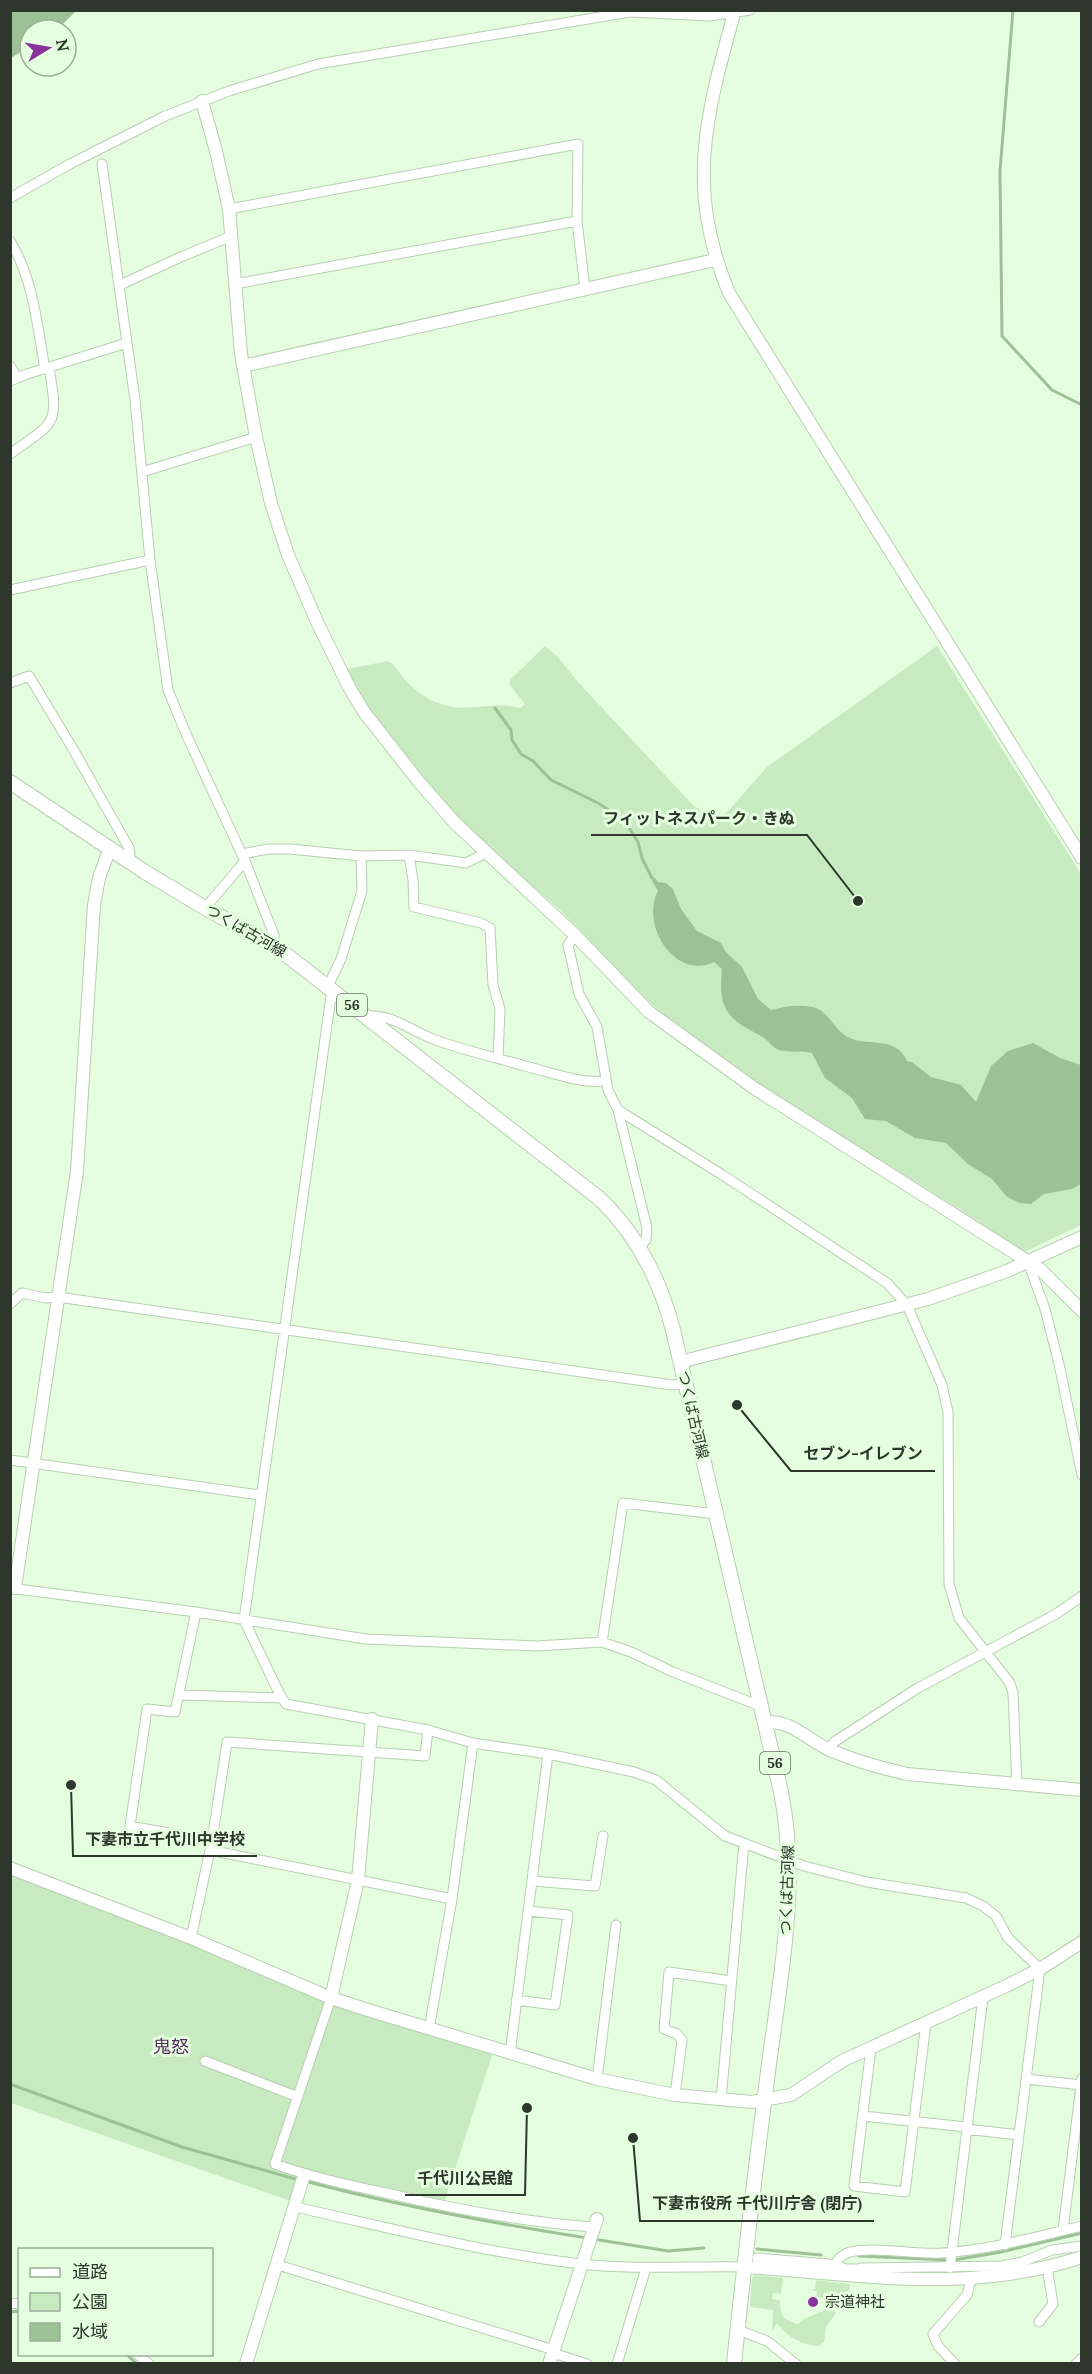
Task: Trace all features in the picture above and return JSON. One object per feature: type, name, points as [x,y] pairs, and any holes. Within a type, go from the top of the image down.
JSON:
[{"type":"main road","name":"つくば古河線","points":[[10,782],[205,908],[275,946],[330,987],[364,1016],[600,1199],[622,1222],[640,1246],[655,1274],[664,1298],[681,1362],[761,1705],[785,1812],[790,1860],[781,1979],[744,2267],[734,2364]]},
{"type":"street","points":[[10,198],[98,149],[165,116],[251,83],[318,64],[630,12],[709,16],[750,10]]},
{"type":"street","points":[[734,14],[711,96],[705,139],[703,199],[715,260],[729,293],[753,335],[1082,858]]},
{"type":"street","points":[[202,101],[229,209],[243,366],[271,503],[288,555],[349,687],[369,719],[455,823],[575,935],[630,994],[667,1027],[754,1088],[1028,1262],[1050,1278],[1082,1311]]},
{"type":"street","points":[[229,209],[578,144],[577,222],[585,289]]},
{"type":"street","points":[[102,164],[120,285],[150,560],[168,690],[186,734],[244,857],[274,935],[275,946]]},
{"type":"street","points":[[235,284],[577,222]]},
{"type":"street","points":[[120,285],[232,236]]},
{"type":"street","points":[[10,242],[26,271],[30,284],[55,402],[52,419],[46,429],[10,454]]},
{"type":"street","points":[[243,366],[715,260]]},
{"type":"street","points":[[10,366],[14,379],[127,343]]},
{"type":"street","points":[[142,472],[256,437]]},
{"type":"street","points":[[10,590],[150,560]]},
{"type":"street","points":[[10,683],[29,676],[129,848],[130,853],[127,859]]},
{"type":"street","points":[[110,848],[99,878],[93,905],[77,1171],[13,1588],[196,1612],[366,1639],[526,1646],[602,1642],[761,1705]]},
{"type":"street","points":[[205,908],[244,857],[268,849],[361,856],[409,855],[466,863],[486,852]]},
{"type":"street","points":[[409,855],[414,907],[482,923],[490,928],[493,985],[500,1009],[498,1058]]},
{"type":"street","points":[[361,856],[362,891],[330,987],[244,1620],[282,1698],[286,1704],[428,1730],[473,1743],[548,1754],[634,1772],[656,1780],[725,1836],[804,1866],[867,1882],[972,1901],[983,1906],[996,1916],[1008,1938],[1040,1969]]},
{"type":"street","points":[[575,935],[569,941],[569,952],[579,994],[597,1027],[606,1082],[618,1110],[647,1228],[646,1240],[640,1246]]},
{"type":"street","points":[[364,1016],[383,1016],[445,1043],[574,1079],[606,1082]]},
{"type":"street","points":[[618,1110],[877,1275],[908,1305],[942,1385],[948,1412],[949,1584],[959,1618],[1010,1683],[1013,1693],[1017,1786]]},
{"type":"street","points":[[681,1362],[908,1305],[1028,1262],[1082,1237]]},
{"type":"street","points":[[1028,1262],[1045,1309],[1059,1364],[1082,1475]]},
{"type":"street","points":[[10,1304],[22,1293],[45,1298],[58,1297],[685,1384]]},
{"type":"street","points":[[10,1460],[260,1495]]},
{"type":"street","points":[[602,1642],[622,1503],[716,1514]]},
{"type":"street","points":[[830,1750],[834,1742],[898,1700],[1056,1614],[1082,1596]]},
{"type":"street","points":[[196,1612],[175,1712],[147,1710],[130,1826],[358,1880],[452,1899]]},
{"type":"street","points":[[178,1695],[282,1698]]},
{"type":"street","points":[[372,1719],[371,1754],[358,1880],[331,1998],[275,2164],[304,2175],[428,2203],[541,2223],[595,2223],[552,2356]]},
{"type":"street","points":[[765,1723],[780,1722],[830,1750],[879,1768],[907,1774],[1017,1786],[1082,1790]]},
{"type":"street","points":[[191,1938],[211,1846],[227,1742],[424,1756],[428,1730]]},
{"type":"street","points":[[429,2029],[452,1899],[473,1743]]},
{"type":"street","points":[[510,2054],[548,1754]]},
{"type":"street","points":[[532,1881],[595,1886],[603,1836]]},
{"type":"street","points":[[721,2100],[744,1843]]},
{"type":"street","points":[[10,1868],[191,1938],[331,1998],[597,2079],[675,2095],[721,2100],[765,2100],[791,2095],[842,2061],[1040,1969],[1082,1942]]},
{"type":"street","points":[[516,2000],[555,2005],[568,1915],[528,1911]]},
{"type":"street","points":[[597,2079],[616,1925]]},
{"type":"street","points":[[1005,2245],[1040,1969]]},
{"type":"street","points":[[675,2095],[682,2040],[677,2034],[664,2029],[669,1972],[731,1981]]},
{"type":"street","points":[[950,2268],[950,2252],[983,1997]]},
{"type":"street","points":[[871,2048],[854,2186],[905,2192],[926,2023]]},
{"type":"street","points":[[205,2061],[298,2097]]},
{"type":"street","points":[[1063,2230],[1078,2133],[1082,2078]]},
{"type":"street","points":[[1026,2079],[1081,2085]]},
{"type":"street","points":[[863,2116],[1019,2135]]},
{"type":"street","points":[[246,2364],[304,2175]]},
{"type":"street","points":[[295,2207],[427,2237],[581,2264],[646,2268],[1013,2269],[1047,2267],[1082,2257]]},
{"type":"street","points":[[831,2270],[840,2258],[853,2251],[950,2252],[1005,2245],[1082,2226]]},
{"type":"street","points":[[1048,2234],[1052,2250]]},
{"type":"street","points":[[757,2258],[831,2270],[847,2276],[928,2281],[971,2280],[1013,2269],[1052,2250],[1082,2246]]},
{"type":"street","points":[[278,2265],[552,2356],[587,2364]]},
{"type":"street","points":[[1039,2322],[1053,2304],[1047,2267]]},
{"type":"street","points":[[617,2364],[646,2268]]},
{"type":"street","points":[[847,2276],[855,2269],[861,2268]]},
{"type":"street","points":[[955,2364],[938,2346],[933,2334],[967,2295],[971,2280]]},
{"type":"street","points":[[738,2330],[767,2341],[795,2363]]},
{"type":"street","points":[[1076,2364],[1082,2358]]},
{"type":"green space","points":[[545,646],[557,656],[577,681],[692,804],[705,814],[717,816],[727,812],[767,767],[937,646],[1081,874],[1081,1225],[1024,1252],[946,1200],[795,1107],[671,1020],[639,993],[567,917],[465,826],[439,798],[382,727],[347,669],[388,661],[419,693],[445,705],[467,708],[509,706],[520,708],[525,704],[509,684],[511,679]]},
{"type":"green space","points":[[11,1868],[331,1998],[494,2049],[443,2206],[305,2175],[296,2203],[11,2103]]},
{"type":"green space","points":[[754,2275],[783,2278],[781,2294],[773,2293],[772,2299],[780,2300],[783,2316],[798,2324],[827,2309],[828,2298],[816,2297],[817,2291],[809,2290],[815,2289],[816,2280],[850,2284],[848,2304],[838,2299],[832,2310],[836,2313],[826,2327],[824,2342],[819,2346],[807,2344],[790,2336],[777,2323],[772,2331],[773,2310],[750,2307]]},
{"type":"water","points":[[11,10],[76,10],[69,18],[18,18],[18,54],[11,58]]},
{"type":"water","points":[[654,877],[658,882],[666,883],[673,889],[681,909],[697,931],[721,943],[725,951],[742,967],[758,999],[771,1010],[797,1006],[818,1009],[846,1036],[896,1047],[907,1061],[912,1062],[931,1077],[961,1085],[976,1102],[991,1066],[1008,1051],[1033,1043],[1060,1058],[1081,1065],[1081,1184],[1072,1189],[1044,1194],[1031,1204],[1020,1203],[1007,1197],[992,1179],[968,1164],[946,1143],[915,1138],[886,1121],[865,1119],[852,1098],[825,1078],[812,1053],[779,1050],[732,1017],[723,1003],[721,994],[722,969],[714,962],[700,966],[686,964],[674,957],[658,933],[654,919],[654,905],[658,891],[652,881]]},
{"type":"waterway","points":[[1013,10],[1000,171],[1002,336],[1052,390],[1082,405]]},
{"type":"waterway","points":[[495,708],[511,730],[512,740],[521,754],[533,761],[551,780],[598,803],[624,820],[638,842],[642,858],[652,878]]},
{"type":"waterway","points":[[10,2084],[182,2147],[299,2180]]},
{"type":"waterway","points":[[305,2181],[445,2213],[587,2238]]},
{"type":"waterway","points":[[954,2260],[1001,2252],[1082,2233]]},
{"type":"waterway","points":[[593,2239],[668,2251],[704,2248]]},
{"type":"waterway","points":[[757,2249],[821,2255]]},
{"type":"waterway","points":[[859,2256],[948,2260]]},
{"type":"waterway","points":[[10,2312],[18,2311]]},
{"type":"waterway","points":[[128,2356],[137,2364]]},
{"type":"place","name":"フィットネスパーク・きぬ","points":[[858,901]]},
{"type":"place","name":"セブン-イレブン","points":[[737,1405]]},
{"type":"place","name":"下妻市立千代川中学校","points":[[71,1785]]},
{"type":"place","name":"千代川公民館","points":[[527,2108]]},
{"type":"place","name":"下妻市役所 千代川庁舎 (閉庁)","points":[[633,2138]]},
{"type":"place","name":"宗道神社","points":[[813,2302]]},
{"type":"district","name":"鬼怒","points":[[171,2047]]}]
